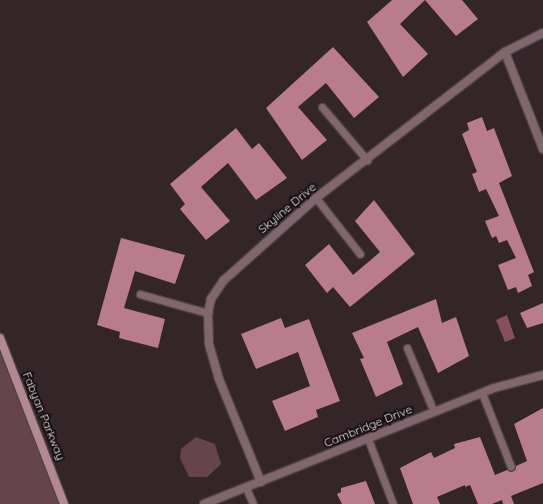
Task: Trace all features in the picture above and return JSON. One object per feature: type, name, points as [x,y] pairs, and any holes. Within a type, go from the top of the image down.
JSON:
[{"type":"main road","name":"Fabyan Parkway","points":[[0,338],[64,504]]},
{"type":"street","name":"Skyline Drive","points":[[261,482],[219,380],[209,343],[208,313],[211,299],[224,280],[316,198],[505,52],[543,33]]},
{"type":"street","points":[[505,52],[543,149]]},
{"type":"street","name":"Cambridge Drive","points":[[204,504],[482,393],[543,376]]},
{"type":"lane","points":[[322,107],[367,160]]},
{"type":"lane","points":[[316,198],[360,254]]},
{"type":"lane","points":[[140,294],[208,313]]},
{"type":"lane","points":[[407,348],[434,412]]},
{"type":"lane","points":[[482,393],[511,467]]},
{"type":"lane","points":[[368,439],[393,504]]},
{"type":"lane","points":[[246,488],[253,504]]},
{"type":"shaded area","points":[[507,315],[515,338],[505,342],[496,320]]},
{"type":"shaded area","points":[[0,344],[62,504],[0,504]]},
{"type":"shaded area","points":[[196,437],[215,444],[221,464],[207,477],[189,477],[180,458],[181,449]]},
{"type":"building","points":[[392,0],[425,0],[400,24],[428,54],[403,77],[367,22]]},
{"type":"building","points":[[425,0],[462,0],[478,19],[456,36]]},
{"type":"building","points":[[333,47],[379,97],[354,118],[326,83],[298,107],[327,140],[302,160],[266,108]]},
{"type":"building","points":[[482,117],[487,131],[494,128],[512,176],[499,183],[534,272],[528,275],[532,286],[518,293],[516,287],[508,290],[498,265],[516,258],[507,240],[499,243],[496,236],[492,238],[485,221],[499,216],[486,189],[479,192],[472,174],[477,172],[462,134],[469,130],[467,123]]},
{"type":"building","points":[[236,128],[252,149],[259,143],[287,178],[256,200],[228,163],[201,187],[230,221],[206,240],[180,209],[185,204],[170,184]]},
{"type":"building","points":[[374,200],[415,254],[350,307],[333,287],[327,293],[305,265],[329,244],[353,275],[380,252],[355,221]]},
{"type":"building","points":[[121,238],[185,255],[175,284],[135,271],[124,308],[165,319],[158,348],[119,338],[120,332],[97,325]]},
{"type":"building","points":[[436,299],[442,323],[456,317],[469,356],[438,373],[418,327],[387,342],[403,384],[376,397],[360,359],[364,358],[352,333]]},
{"type":"building","points":[[543,303],[543,323],[527,328],[520,313]]},
{"type":"building","points":[[281,318],[285,328],[309,319],[340,401],[316,410],[318,417],[285,431],[272,401],[310,386],[298,352],[256,369],[241,334]]},
{"type":"building","points":[[543,408],[543,483],[511,496],[514,504],[503,504],[502,500],[492,504],[478,504],[470,485],[465,487],[465,485],[437,497],[440,504],[413,504],[400,468],[431,452],[434,458],[455,448],[454,444],[480,437],[495,475],[507,470],[513,471],[516,466],[527,461],[514,424]]},
{"type":"building","points":[[366,481],[375,504],[342,504],[337,494],[341,492],[341,488]]}]
